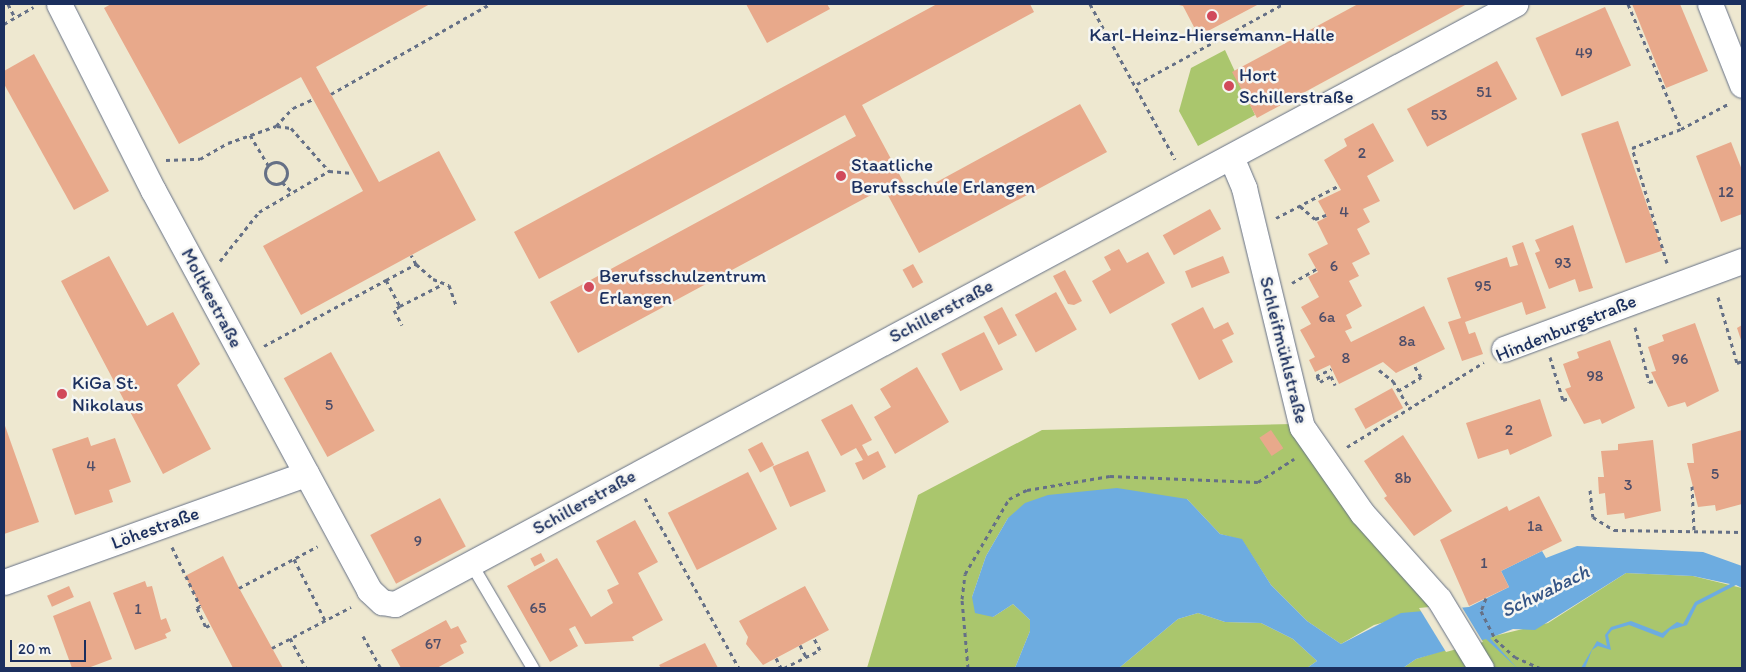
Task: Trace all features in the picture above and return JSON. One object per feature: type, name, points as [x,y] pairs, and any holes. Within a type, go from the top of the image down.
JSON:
[{"type":"street","name":"Moltkestraße","points":[[58,4],[138,161],[210,291],[369,590]]},
{"type":"street","name":"Schillerstraße","points":[[369,590],[382,602],[407,601],[633,475],[1231,157],[1514,4]]},
{"type":"street","points":[[1710,4],[1739,92]]},
{"type":"street","name":"Schleifmühlstraße","points":[[1231,157],[1253,221],[1290,390],[1318,454],[1439,599],[1476,659]]},
{"type":"street","name":"Hindenburgstraße","points":[[1504,349],[1742,261]]},
{"type":"street","name":"Löhestraße","points":[[4,582],[306,474]]},
{"type":"lane","points":[[472,564],[533,668]]},
{"type":"path","points":[[8,4],[15,18]]},
{"type":"path","points":[[331,94],[490,4]]},
{"type":"path","points":[[1090,4],[1137,84],[1186,180]]},
{"type":"path","points":[[1137,84],[1283,4]]},
{"type":"path","points":[[1628,4],[1681,129]]},
{"type":"path","points":[[4,24],[30,9]]},
{"type":"path","points":[[1675,285],[1632,148],[1681,129],[1739,92]]},
{"type":"path","points":[[138,161],[200,159],[250,135],[276,126],[294,108],[313,99]]},
{"type":"path","points":[[276,126],[291,128],[330,171]]},
{"type":"path","points":[[250,135],[268,165],[269,181],[282,182],[292,191]]},
{"type":"path","points":[[268,165],[284,165],[287,175],[282,182]]},
{"type":"path","points":[[210,291],[222,256],[259,212],[292,191],[330,171],[353,173]]},
{"type":"path","points":[[1278,218],[1338,186]]},
{"type":"path","points":[[1300,206],[1315,220],[1326,214]]},
{"type":"path","points":[[411,255],[416,264],[442,284],[449,285],[456,305]]},
{"type":"path","points":[[244,357],[416,264]]},
{"type":"path","points":[[1710,272],[1737,363],[1742,361]]},
{"type":"path","points":[[386,280],[400,306]]},
{"type":"path","points":[[402,325],[394,310],[442,284]]},
{"type":"path","points":[[1628,302],[1649,382],[1654,381]]},
{"type":"path","points":[[1543,335],[1564,400],[1568,398]]},
{"type":"path","name":"Hindenburgstraße","points":[[968,668],[962,599],[965,574],[1009,499],[1027,490],[1110,476],[1258,482],[1409,408],[1504,349]]},
{"type":"path","points":[[1398,391],[1421,377],[1414,364]]},
{"type":"path","points":[[1332,369],[1317,375],[1320,382],[1331,376],[1335,385]]},
{"type":"path","points":[[1379,370],[1398,391],[1409,408]]},
{"type":"path","points":[[633,475],[738,668]]},
{"type":"path","points":[[1692,486],[1694,530]]},
{"type":"path","points":[[1590,490],[1593,517],[1614,530],[1742,532]]},
{"type":"path","points":[[174,552],[200,606],[197,608],[206,627],[210,625]]},
{"type":"path","points":[[239,588],[298,557]]},
{"type":"path","points":[[294,559],[326,620]]},
{"type":"path","points":[[1486,598],[1481,611],[1495,639],[1515,657],[1540,668]]},
{"type":"path","points":[[272,648],[333,616]]},
{"type":"path","points":[[363,636],[381,668]]},
{"type":"path","points":[[290,638],[306,668]]},
{"type":"path","points":[[776,658],[783,668],[820,650],[814,638]]},
{"type":"path","points":[[800,645],[806,656]]},
{"type":"green space","name":"Hort Schillerstraße","points":[[1225,50],[1255,115],[1198,146],[1179,111],[1191,68]]},
{"type":"green space","points":[[1292,424],[1446,606],[1374,625],[1341,644],[1307,621],[1271,585],[1242,540],[1220,534],[1187,499],[1008,518],[986,556],[972,597],[993,617],[1013,604],[1030,620],[1030,631],[1015,668],[867,668],[918,495],[1042,430]]},
{"type":"green space","points":[[1626,573],[1693,576],[1742,588],[1742,668],[1403,668],[1416,659],[1469,642],[1548,623]]},
{"type":"green space","points":[[1198,613],[1225,622],[1261,623],[1293,639],[1317,661],[1307,668],[1119,668],[1178,619]]},
{"type":"water","name":"Schwabach","points":[[1117,488],[1187,499],[1220,534],[1242,539],[1271,585],[1307,621],[1341,644],[1401,613],[1469,607],[1509,587],[1501,571],[1542,551],[1546,558],[1577,546],[1703,552],[1742,566],[1742,588],[1736,585],[1697,605],[1687,625],[1670,630],[1663,638],[1629,625],[1612,630],[1608,635],[1611,650],[1598,646],[1592,650],[1585,668],[1581,668],[1597,641],[1607,646],[1605,635],[1611,627],[1631,621],[1662,633],[1677,622],[1683,624],[1695,602],[1730,584],[1693,576],[1626,573],[1535,630],[1513,629],[1490,638],[1517,668],[1486,639],[1416,659],[1403,668],[1307,668],[1317,661],[1293,639],[1261,623],[1225,622],[1198,613],[1178,619],[1119,668],[1015,668],[1030,631],[1030,620],[1013,604],[993,617],[975,613],[972,597],[986,556],[1008,518],[1025,503],[1048,495]]},
{"type":"pier","points":[[1460,604],[1483,642],[1446,652],[1419,608]]},
{"type":"building","points":[[111,4],[430,4],[316,67],[379,182],[439,151],[476,220],[301,315],[263,246],[363,191],[301,77],[179,144],[104,8]]},
{"type":"building","points":[[746,4],[827,4],[830,9],[767,43]]},
{"type":"building","name":"Staatliche Berufsschule Erlangen","points":[[937,4],[1030,4],[1034,12],[862,105],[911,196],[1080,104],[1107,152],[919,253],[884,188],[578,353],[550,302],[856,136],[845,115],[539,279],[514,232]]},
{"type":"building","name":"Karl-Heinz-Hiersemann-Halle","points":[[1175,4],[1259,4],[1208,31],[1194,27],[1183,6]]},
{"type":"building","points":[[1358,4],[1467,4],[1257,118],[1232,72]]},
{"type":"building","points":[[1632,4],[1680,4],[1708,71],[1666,88]]},
{"type":"building","points":[[1605,7],[1631,65],[1562,96],[1536,38]]},
{"type":"building","points":[[34,54],[109,191],[74,210],[4,84],[4,71]]},
{"type":"building","points":[[1497,61],[1517,99],[1427,147],[1407,109]]},
{"type":"building","points":[[1618,121],[1663,251],[1626,263],[1581,134]]},
{"type":"building","points":[[1373,123],[1394,161],[1367,176],[1380,201],[1363,209],[1370,222],[1357,229],[1370,254],[1352,263],[1359,276],[1349,281],[1362,306],[1346,315],[1352,328],[1345,331],[1351,342],[1424,306],[1445,349],[1396,373],[1383,362],[1339,384],[1330,365],[1315,372],[1309,360],[1315,357],[1300,330],[1311,324],[1301,307],[1319,297],[1308,277],[1318,272],[1308,254],[1328,244],[1317,222],[1327,217],[1318,201],[1341,190],[1324,160],[1347,146],[1344,139]]},
{"type":"building","points":[[1731,142],[1742,170],[1742,214],[1721,222],[1696,156]]},
{"type":"building","points":[[1210,209],[1221,229],[1174,255],[1163,235]]},
{"type":"building","points":[[1573,225],[1593,288],[1579,292],[1575,279],[1549,289],[1535,253],[1540,251],[1535,240]]},
{"type":"building","points":[[1523,242],[1546,308],[1526,315],[1522,302],[1465,322],[1469,334],[1475,332],[1483,354],[1462,361],[1448,322],[1461,318],[1447,278],[1507,257],[1510,267],[1518,265],[1512,246]]},
{"type":"building","points":[[1119,249],[1127,263],[1148,252],[1165,283],[1110,314],[1092,281],[1111,270],[1104,257]]},
{"type":"building","points":[[109,256],[147,326],[173,312],[200,364],[177,385],[211,449],[163,474],[61,281]]},
{"type":"building","points":[[1223,256],[1230,273],[1192,288],[1185,271]]},
{"type":"building","points":[[913,264],[923,282],[913,288],[903,270]]},
{"type":"building","points":[[1065,270],[1082,301],[1074,305],[1068,304],[1053,276]]},
{"type":"building","points":[[1056,292],[1077,330],[1036,352],[1015,315]]},
{"type":"building","points":[[1002,307],[1017,335],[998,345],[983,317]]},
{"type":"building","points":[[1203,307],[1214,329],[1228,322],[1234,334],[1222,340],[1233,362],[1199,380],[1171,324]]},
{"type":"building","points":[[1695,323],[1719,391],[1687,407],[1685,402],[1668,407],[1651,372],[1656,371],[1648,347],[1664,341],[1662,335]]},
{"type":"building","points":[[1742,325],[1742,343],[1737,328]]},
{"type":"building","points":[[984,332],[1003,369],[960,391],[941,354]]},
{"type":"building","points":[[1610,340],[1635,408],[1602,424],[1600,419],[1584,424],[1565,389],[1571,387],[1563,364],[1579,358],[1577,352]]},
{"type":"building","points":[[331,352],[375,431],[327,457],[284,378]]},
{"type":"building","points":[[917,367],[949,422],[895,454],[874,417],[891,407],[880,389]]},
{"type":"building","points":[[1392,388],[1403,408],[1366,429],[1354,409]]},
{"type":"building","points":[[1540,399],[1552,436],[1510,455],[1508,449],[1478,459],[1466,423]]},
{"type":"building","points":[[852,404],[872,440],[862,445],[868,456],[878,451],[886,467],[863,480],[855,463],[863,460],[856,448],[841,456],[821,420]]},
{"type":"building","points":[[4,423],[39,522],[4,534]]},
{"type":"building","points":[[1271,430],[1283,448],[1272,456],[1259,438]]},
{"type":"building","points":[[1742,430],[1742,504],[1716,511],[1715,505],[1698,507],[1687,463],[1694,463],[1692,444]]},
{"type":"building","points":[[1403,435],[1452,511],[1414,536],[1384,498],[1387,496],[1364,461]]},
{"type":"building","points":[[88,437],[91,446],[115,438],[131,482],[109,490],[113,502],[75,515],[52,449]]},
{"type":"building","points":[[1653,440],[1661,511],[1625,519],[1624,513],[1607,515],[1605,493],[1599,494],[1598,477],[1604,477],[1601,451],[1618,450],[1618,444]]},
{"type":"building","points":[[762,442],[774,465],[760,472],[748,450]]},
{"type":"building","points":[[808,451],[826,491],[790,507],[772,467]]},
{"type":"building","points":[[748,472],[777,529],[697,570],[668,513]]},
{"type":"building","points":[[1539,496],[1562,541],[1501,571],[1509,587],[1469,606],[1440,540],[1507,506],[1509,511]]},
{"type":"building","points":[[440,498],[466,547],[396,584],[370,535]]},
{"type":"building","points":[[635,520],[658,562],[638,573],[663,620],[632,637],[634,641],[585,644],[575,626],[569,629],[578,646],[550,662],[507,586],[557,558],[591,617],[613,603],[607,590],[619,584],[596,541]]},
{"type":"building","points":[[541,553],[545,561],[534,566],[530,558]]},
{"type":"building","points":[[223,556],[283,668],[233,668],[185,576]]},
{"type":"building","points":[[145,581],[147,587],[152,586],[161,620],[166,618],[171,631],[165,634],[167,638],[135,650],[113,593]]},
{"type":"building","points":[[69,586],[74,597],[52,607],[47,596]]},
{"type":"building","points":[[805,586],[829,630],[763,665],[746,644],[748,637],[739,621]]},
{"type":"building","points":[[90,601],[112,659],[88,668],[72,668],[53,616]]},
{"type":"building","points":[[446,620],[451,629],[458,626],[467,642],[460,645],[464,653],[437,668],[401,668],[391,650]]},
{"type":"building","points":[[705,643],[718,668],[661,668],[659,665]]},
{"type":"place","name":"Karl-Heinz-Hiersemann-Halle","points":[[1212,16]]},
{"type":"place","name":"Hort Schillerstraße","points":[[1229,86]]},
{"type":"place","name":"Staatliche Berufsschule Erlangen","points":[[841,176]]},
{"type":"place","name":"Berufsschulzentrum Erlangen","points":[[589,287]]},
{"type":"place","name":"KiGa St. Nikolaus","points":[[62,394]]}]
